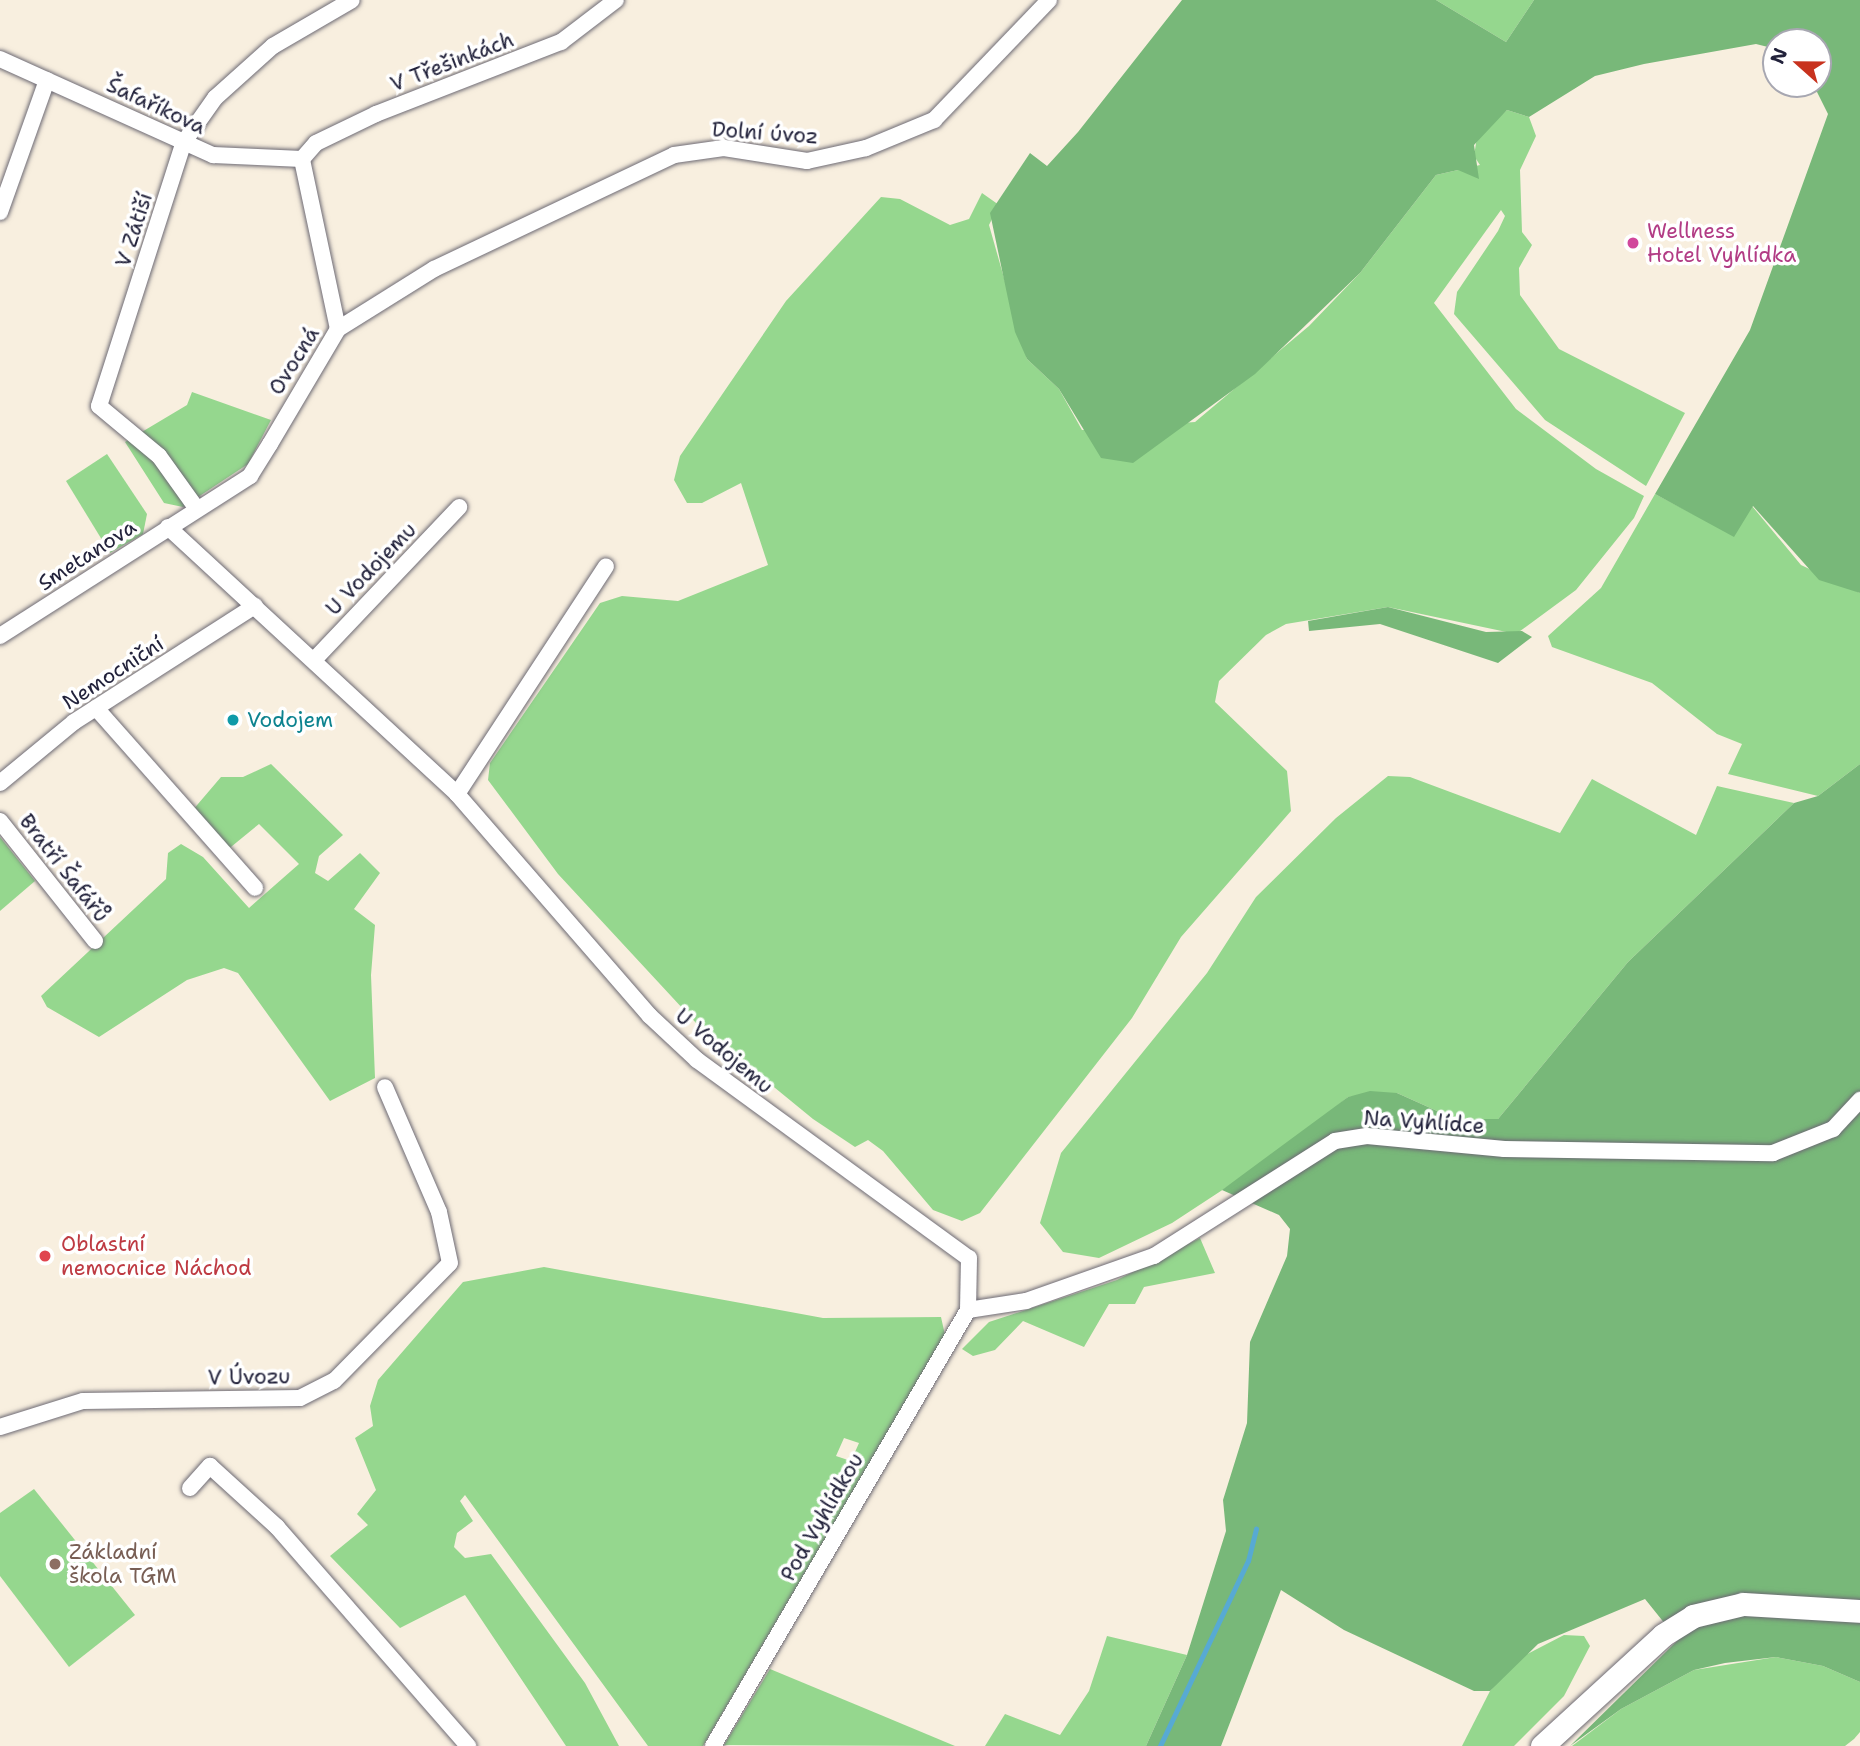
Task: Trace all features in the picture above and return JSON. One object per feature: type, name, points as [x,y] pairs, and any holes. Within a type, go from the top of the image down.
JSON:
[{"type":"street","name":"V Zátiší","points":[[197,509],[159,456],[99,406],[184,142],[215,97],[273,46],[352,0]]},
{"type":"street","name":"V Třešinkách","points":[[302,159],[316,143],[376,114],[561,41],[616,0]]},
{"type":"street","name":"Dolní úvoz","points":[[338,329],[434,269],[674,155],[724,148],[807,161],[866,148],[934,120],[1049,0]]},
{"type":"street","name":"Šafaříkova","points":[[0,59],[184,142],[241,160],[302,159]]},
{"type":"street","points":[[0,212],[47,80]]},
{"type":"street","name":"Ovocná","points":[[197,509],[250,476],[338,329],[302,159]]},
{"type":"street","name":"U Vodojemu","points":[[314,660],[459,508]]},
{"type":"street","name":"Smetanova","points":[[0,636],[197,509]]},
{"type":"street","name":"U Vodojemu","points":[[168,527],[457,793],[650,1016],[697,1060],[969,1258],[968,1310]]},
{"type":"street","points":[[457,793],[606,566]]},
{"type":"street","name":"Nemocniční","points":[[0,783],[96,708],[255,606]]},
{"type":"street","points":[[96,708],[255,888]]},
{"type":"street","name":"Bratří Šafářů","points":[[0,821],[95,941]]},
{"type":"street","name":"V Úvozu","points":[[0,1427],[83,1401],[300,1398],[334,1381],[450,1263],[439,1212],[384,1087]]},
{"type":"street","name":"Na Vyhlídce","points":[[968,1310],[1026,1301],[1154,1256],[1335,1141],[1367,1136],[1504,1149],[1773,1153],[1832,1129],[1860,1101]]},
{"type":"street","name":"Pod Vyhlídkou","points":[[713,1746],[968,1310]]},
{"type":"street","points":[[190,1488],[210,1466],[277,1527],[468,1746]]},
{"type":"street","points":[[1542,1746],[1653,1644],[1693,1616],[1732,1606],[1860,1611]]},
{"type":"green space","points":[[1182,0],[1436,0],[1506,42],[1534,0],[1860,0],[1860,593],[1819,580],[1753,506],[1734,537],[1655,494],[1750,330],[1828,114],[1820,98],[1832,98],[1832,28],[1762,28],[1762,46],[1756,44],[1644,64],[1595,76],[1529,117],[1507,110],[1474,145],[1479,179],[1458,170],[1436,175],[1360,273],[1255,374],[1133,463],[1101,458],[1059,389],[1027,359],[1015,332],[990,213],[1030,153],[1047,166],[1078,132]]},
{"type":"green space","points":[[1436,0],[1534,0],[1506,42]]},
{"type":"green space","points":[[1507,110],[1529,117],[1536,136],[1520,170],[1522,232],[1532,245],[1519,268],[1520,295],[1559,349],[1685,413],[1646,486],[1545,420],[1454,314],[1457,292],[1498,231],[1505,216],[1501,210],[1434,303],[1516,409],[1596,469],[1644,496],[1634,518],[1576,590],[1516,634],[1388,607],[1286,624],[1266,635],[1219,681],[1215,702],[1287,771],[1291,811],[1181,937],[1132,1018],[980,1213],[962,1221],[933,1210],[883,1151],[868,1140],[855,1147],[813,1119],[697,1024],[558,874],[488,780],[490,763],[600,603],[622,596],[678,601],[768,565],[741,483],[702,503],[687,503],[674,480],[680,456],[786,301],[881,197],[900,199],[950,225],[969,219],[982,193],[999,205],[989,225],[1027,359],[1059,389],[1082,430],[1195,422],[1309,326],[1360,273],[1436,175],[1480,165],[1474,156],[1477,137]]},
{"type":"green space","points":[[192,392],[271,420],[248,464],[183,507],[164,503],[125,442],[187,405]]},
{"type":"green space","points":[[107,454],[147,514],[143,534],[110,553],[66,481]]},
{"type":"green space","points":[[1655,494],[1695,515],[1752,506],[1801,565],[1860,593],[1860,764],[1818,796],[1728,774],[1742,744],[1717,734],[1652,683],[1552,647],[1548,636],[1601,588]]},
{"type":"green space","points":[[1388,607],[1486,632],[1522,631],[1532,637],[1498,663],[1380,624],[1309,631],[1308,621]]},
{"type":"green space","points":[[271,764],[343,835],[319,856],[315,873],[328,881],[360,853],[380,873],[354,909],[375,925],[371,975],[375,1078],[330,1101],[238,973],[224,968],[187,980],[99,1037],[47,1007],[41,996],[166,879],[168,853],[181,844],[203,857],[249,908],[299,864],[259,824],[226,851],[192,811],[221,777],[243,777]]},
{"type":"green space","points":[[1860,764],[1860,1682],[1823,1666],[1776,1657],[1725,1663],[1694,1670],[1621,1709],[1570,1746],[1678,1640],[1645,1599],[1538,1644],[1490,1691],[1474,1691],[1344,1630],[1281,1590],[1221,1746],[1146,1746],[1187,1655],[1226,1531],[1223,1500],[1247,1423],[1250,1342],[1287,1256],[1290,1229],[1279,1215],[1222,1190],[1348,1097],[1370,1091],[1397,1093],[1455,1119],[1498,1119],[1628,962],[1794,803],[1818,796]]},
{"type":"green space","points":[[1388,776],[1410,777],[1560,833],[1592,779],[1696,835],[1717,786],[1794,803],[1628,962],[1498,1119],[1455,1119],[1397,1093],[1348,1097],[1282,1151],[1172,1223],[1099,1258],[1063,1252],[1040,1223],[1061,1153],[1207,973],[1256,897],[1336,818]]},
{"type":"green space","points":[[0,837],[35,881],[0,911]]},
{"type":"green space","points":[[1200,1238],[1215,1273],[1144,1287],[1135,1304],[1109,1304],[1084,1347],[1023,1321],[995,1350],[973,1356],[962,1349],[989,1322],[1117,1280]]},
{"type":"green space","points":[[544,1267],[823,1318],[941,1317],[945,1335],[703,1746],[648,1746],[465,1495],[460,1501],[473,1521],[457,1533],[454,1547],[465,1558],[491,1554],[585,1683],[619,1746],[566,1746],[465,1595],[400,1628],[330,1556],[368,1525],[357,1514],[376,1490],[355,1438],[373,1426],[370,1406],[378,1380],[463,1282]],"holes":[[[844,1438],[859,1443],[851,1461],[836,1456]]]},
{"type":"green space","points":[[34,1489],[135,1615],[69,1667],[0,1576],[0,1513]]},
{"type":"green space","points":[[1564,1635],[1584,1636],[1590,1646],[1564,1696],[1514,1746],[1462,1746],[1490,1691],[1518,1659]]},
{"type":"green space","points":[[1107,1636],[1187,1655],[1146,1746],[985,1746],[1005,1714],[1060,1735],[1089,1691]]},
{"type":"green space","points":[[1776,1657],[1823,1666],[1860,1682],[1860,1732],[1854,1739],[1845,1746],[1572,1746],[1621,1709],[1694,1670]]},
{"type":"green space","points":[[770,1669],[876,1713],[955,1746],[724,1745]]},
{"type":"waterway","points":[[1160,1746],[1248,1561],[1256,1529]]},
{"type":"place","name":"Wellness Hotel Vyhlídka","points":[[1633,243]]},
{"type":"place","name":"Vodojem","points":[[233,720]]},
{"type":"place","name":"Oblastní nemocnice Náchod","points":[[45,1256]]},
{"type":"place","name":"Základní škola TGM","points":[[55,1564]]}]
